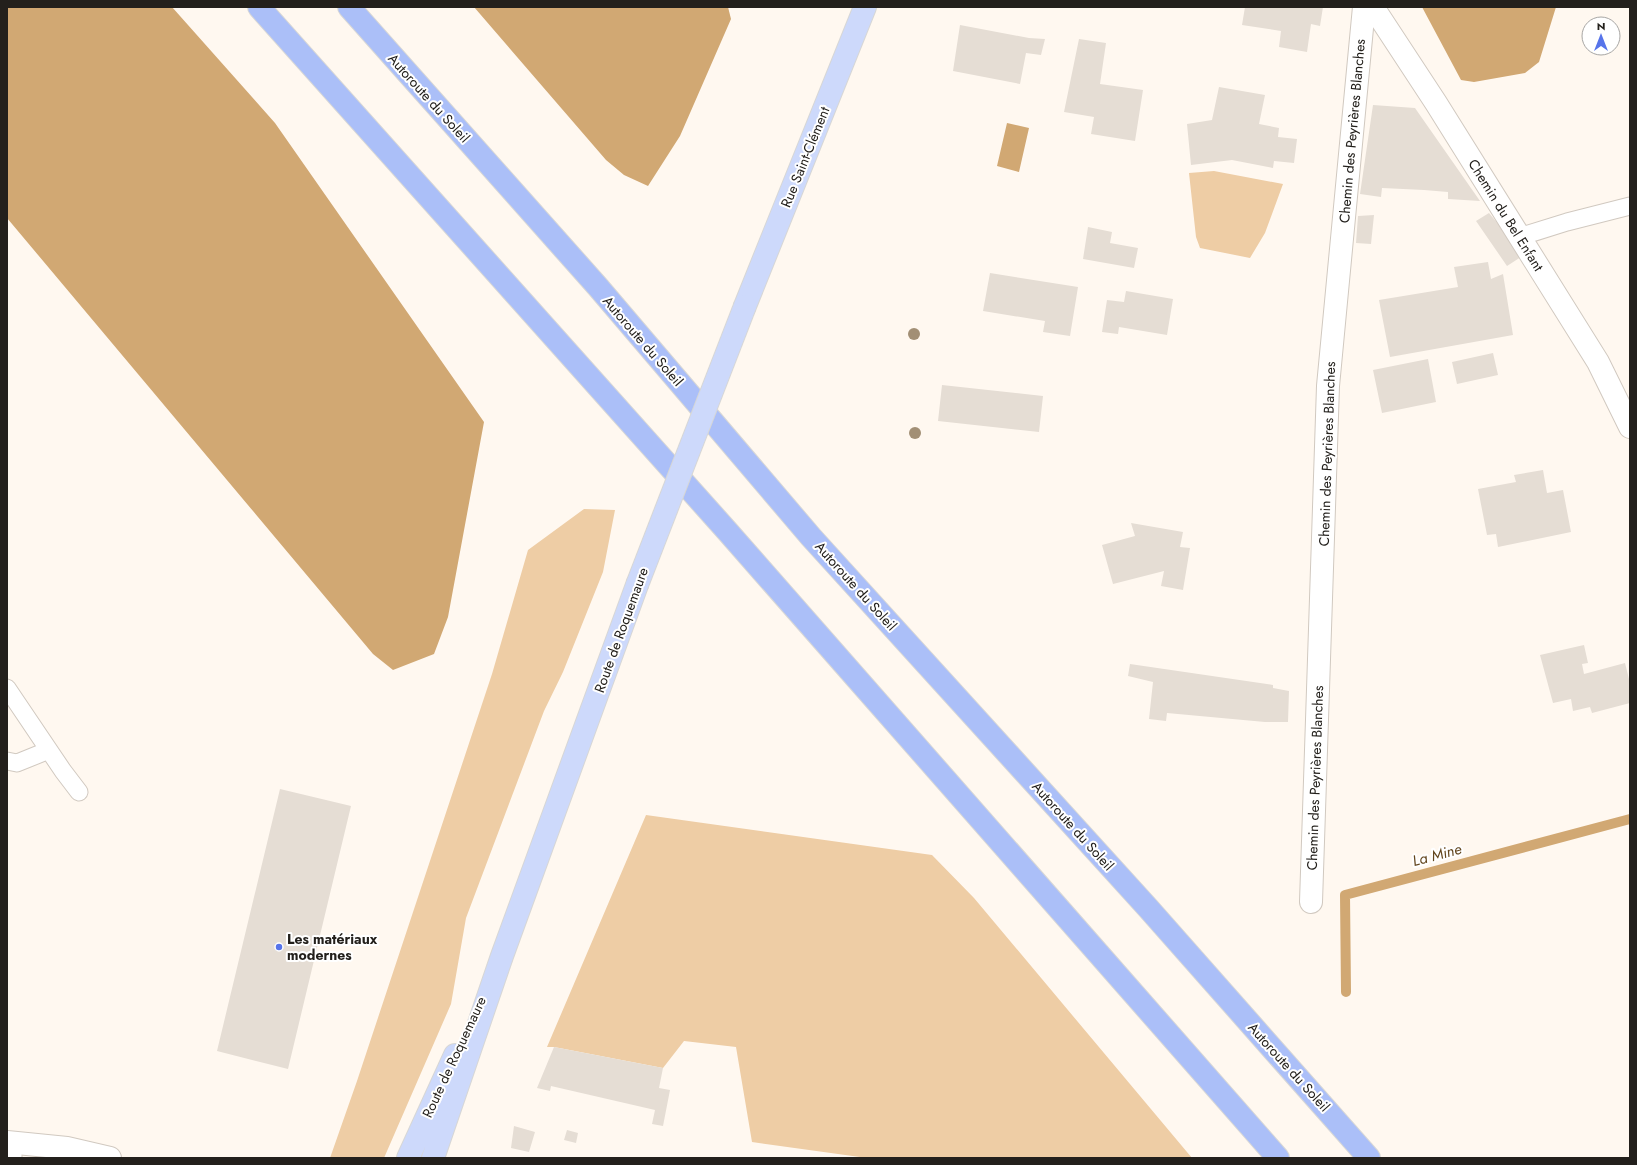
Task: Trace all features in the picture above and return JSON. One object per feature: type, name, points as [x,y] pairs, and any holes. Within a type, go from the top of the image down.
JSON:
[{"type":"highway","points":[[259,7],[728,532],[1278,1158]]},
{"type":"highway","name":"Autoroute du Soleil","points":[[349,7],[598,288],[811,536],[1143,902],[1369,1158]]},
{"type":"main road","name":"Rue Saint-Clément","points":[[745,306],[865,7]]},
{"type":"main road","name":"Route de Roquemaure","points":[[433,1158],[502,956],[637,585],[745,306]]},
{"type":"main road","name":"Route de Roquemaure","points":[[408,1158],[502,956]]},
{"type":"street","name":"Chemin des Peyrières Blanches","points":[[1311,902],[1328,386],[1364,7]]},
{"type":"street","name":"Chemin du Bel Enfant","points":[[1373,7],[1436,103],[1598,362],[1630,427]]},
{"type":"street","points":[[11,1147],[67,1148],[110,1158]]},
{"type":"lane","points":[[1519,236],[1630,206]]},
{"type":"lane","points":[[7,688],[79,792]]},
{"type":"lane","points":[[7,761],[17,763],[49,750]]},
{"type":"shaded area","points":[[7,7],[172,7],[275,123],[484,422],[448,617],[434,654],[393,670],[373,654],[7,218]]},
{"type":"shaded area","points":[[474,7],[728,7],[731,19],[680,136],[648,186],[624,175],[606,160]]},
{"type":"shaded area","points":[[1422,7],[1556,7],[1539,62],[1525,73],[1474,82],[1461,80]]},
{"type":"shaded area","points":[[1007,123],[1029,128],[1019,172],[997,166]]},
{"type":"shaded area","points":[[1214,171],[1283,184],[1265,233],[1250,258],[1200,248],[1196,237],[1189,173]]},
{"type":"shaded area","points":[[584,509],[615,510],[603,572],[563,672],[544,711],[466,918],[451,1004],[384,1158],[330,1158],[492,674],[528,550]]},
{"type":"shaded area","points":[[646,815],[932,855],[974,898],[1192,1158],[867,1158],[752,1142],[736,1047],[684,1041],[663,1068],[554,1047],[547,1047]]},
{"type":"building","points":[[1245,7],[1323,7],[1320,26],[1311,24],[1307,52],[1279,47],[1281,31],[1242,25]]},
{"type":"building","points":[[960,25],[1029,38],[1045,39],[1041,55],[1026,53],[1020,84],[953,71]]},
{"type":"building","points":[[1079,39],[1106,43],[1100,84],[1143,90],[1135,141],[1091,134],[1094,117],[1064,112]]},
{"type":"building","points":[[1219,87],[1265,95],[1259,124],[1279,128],[1278,137],[1297,139],[1294,163],[1274,161],[1273,168],[1232,160],[1191,165],[1187,124],[1212,120]]},
{"type":"building","points":[[1373,105],[1415,108],[1480,201],[1448,199],[1448,192],[1424,190],[1382,188],[1381,197],[1360,194]]},
{"type":"building","points":[[1489,213],[1524,255],[1507,266],[1476,221]]},
{"type":"building","points":[[1374,215],[1371,244],[1356,243],[1358,216]]},
{"type":"building","points":[[1088,227],[1112,232],[1110,243],[1138,248],[1134,268],[1083,259]]},
{"type":"building","points":[[1488,262],[1491,279],[1503,274],[1513,335],[1390,357],[1379,300],[1458,287],[1454,267]]},
{"type":"building","points":[[990,273],[1078,287],[1070,336],[1043,332],[1045,321],[983,311]]},
{"type":"building","points":[[1126,291],[1173,299],[1167,335],[1119,327],[1118,334],[1102,332],[1107,300],[1124,302]]},
{"type":"building","points":[[1493,353],[1498,375],[1457,384],[1452,362]]},
{"type":"building","points":[[1428,359],[1436,402],[1382,413],[1373,370]]},
{"type":"building","points":[[942,385],[1043,396],[1039,432],[938,421]]},
{"type":"building","points":[[1543,470],[1547,493],[1563,490],[1571,532],[1498,547],[1496,534],[1487,535],[1478,489],[1516,482],[1514,475]]},
{"type":"building","points":[[1131,523],[1183,532],[1180,547],[1190,548],[1183,590],[1161,586],[1164,571],[1113,584],[1102,545],[1135,536]]},
{"type":"building","points":[[1584,645],[1588,663],[1582,664],[1584,674],[1625,663],[1630,683],[1630,703],[1592,713],[1590,707],[1573,711],[1571,699],[1553,703],[1540,655]]},
{"type":"building","points":[[1130,664],[1273,685],[1273,688],[1289,691],[1288,722],[1265,722],[1167,713],[1166,721],[1149,719],[1153,682],[1128,676]]},
{"type":"building","name":"Les matériaux modernes","points":[[280,789],[351,806],[288,1069],[217,1051]]},
{"type":"building","points":[[554,1047],[663,1068],[659,1088],[670,1090],[663,1126],[652,1124],[655,1110],[551,1086],[550,1091],[537,1088]]},
{"type":"building","points":[[514,1126],[535,1132],[529,1152],[511,1148]]},
{"type":"building","points":[[567,1130],[578,1133],[576,1143],[564,1140]]},
{"type":"waterway","name":"La Mine","points":[[1346,992],[1345,895],[1630,819]]},
{"type":"place","name":"Les matériaux modernes","points":[[279,947]]}]
